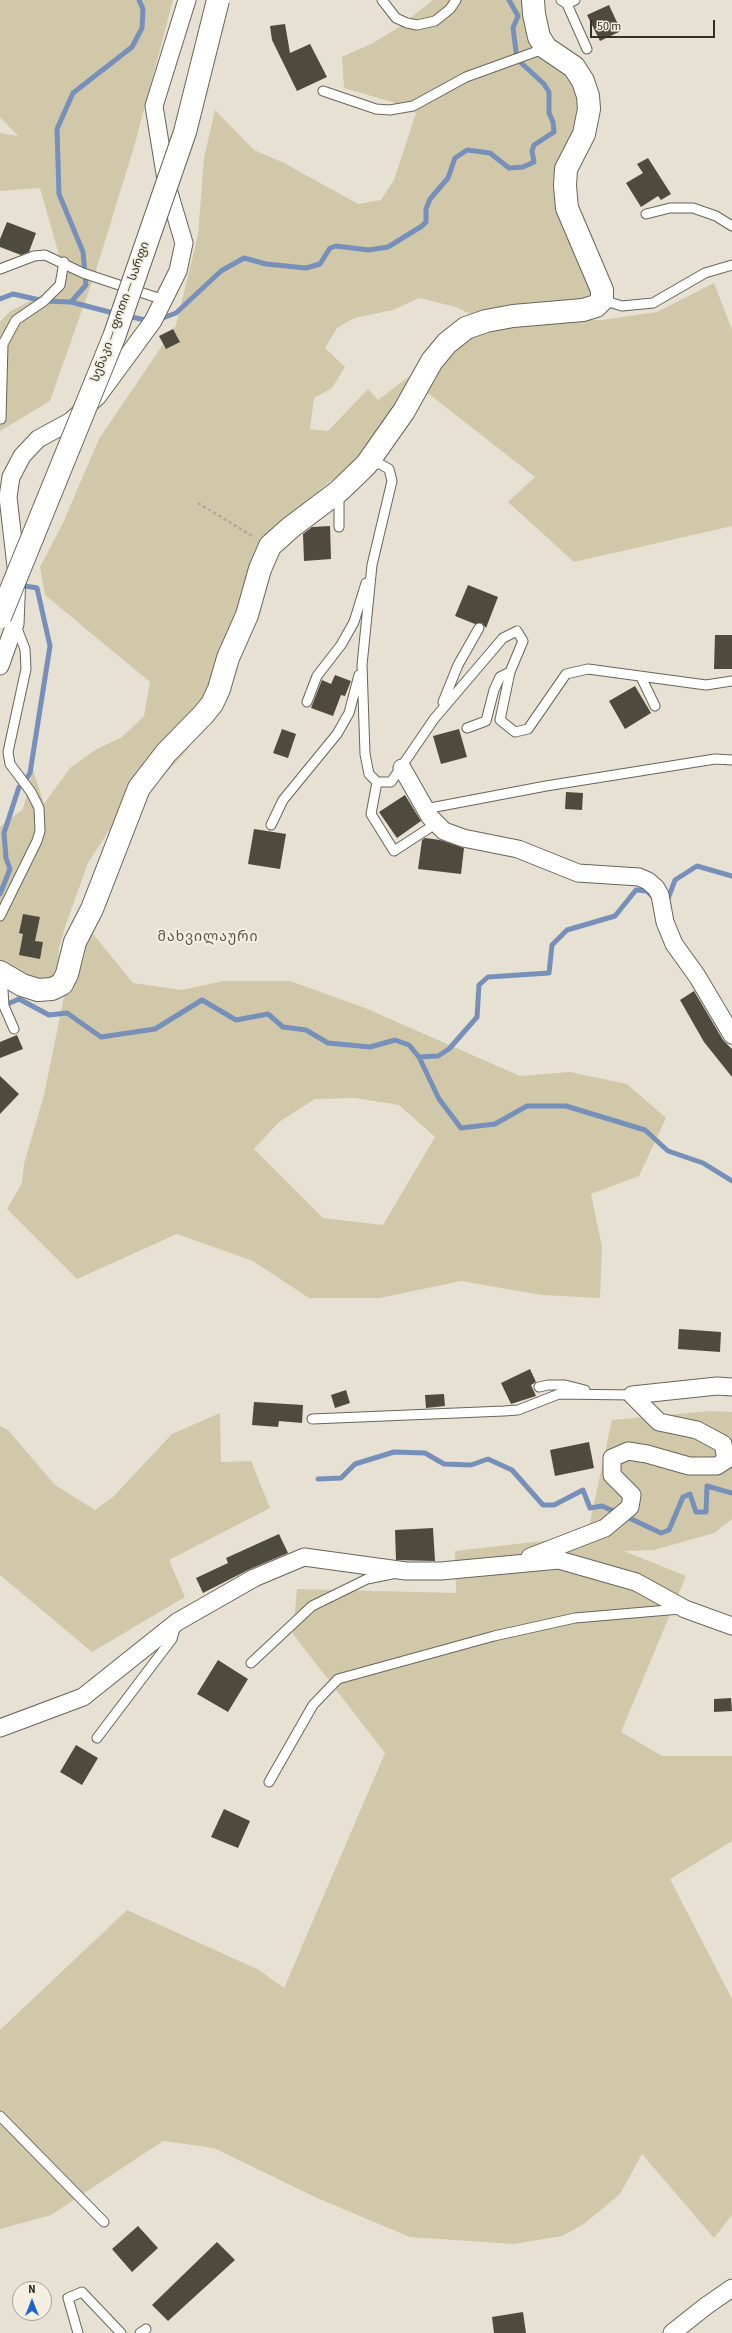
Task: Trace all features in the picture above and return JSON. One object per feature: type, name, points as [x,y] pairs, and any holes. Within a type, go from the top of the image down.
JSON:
[{"type":"main road","name":"სენაკი — ფოთი — სარფი","points":[[8,620],[114,337],[185,132],[218,0]]},
{"type":"main road","points":[[1,973],[22,985],[38,990],[52,989],[62,984],[67,974],[75,942],[92,909],[139,788],[166,752],[212,704],[219,689],[228,658],[247,615],[260,569],[270,546],[290,528],[339,492],[366,465],[404,411],[432,361],[447,343],[466,328],[513,316],[583,310],[596,306],[602,300],[602,290],[567,208],[565,186],[566,169],[584,134],[589,109],[588,96],[583,80],[574,67],[546,48],[539,37],[534,14],[533,0]]},
{"type":"street","points":[[0,666],[17,575],[8,497],[11,476],[22,456],[38,439],[72,420],[98,396],[153,321],[178,271],[184,243],[167,186],[154,106],[187,0]]},
{"type":"street","points":[[402,768],[426,809],[444,831],[463,838],[518,849],[578,873],[639,877],[648,880],[656,888],[660,895],[665,922],[674,944],[697,976],[732,1035]]},
{"type":"street","points":[[632,1395],[717,1386],[732,1387]]},
{"type":"street","points":[[515,1563],[604,1528],[630,1507],[632,1495],[612,1475],[612,1458],[628,1451],[647,1454],[689,1466],[717,1466],[726,1460],[723,1444],[697,1430],[659,1422],[632,1395]]},
{"type":"street","points":[[0,1728],[83,1698],[177,1622],[254,1578],[304,1557],[406,1571],[441,1571],[559,1560],[636,1582],[685,1608],[732,1626]]},
{"type":"street","points":[[672,2333],[732,2288]]},
{"type":"lane","points":[[382,0],[396,18],[407,23],[417,25],[435,21],[450,9],[456,0]]},
{"type":"lane","points":[[568,1],[588,49]]},
{"type":"lane","points":[[322,91],[376,109],[390,110],[413,106],[466,77],[546,48]]},
{"type":"lane","points":[[646,214],[670,208],[692,208],[716,216],[732,226]]},
{"type":"lane","points":[[0,269],[34,256],[46,255],[64,262],[83,273],[164,300]]},
{"type":"lane","points":[[1,419],[3,344],[16,320],[44,301],[60,285],[64,262]]},
{"type":"lane","points":[[602,300],[622,306],[653,303],[705,273],[732,265]]},
{"type":"lane","points":[[307,702],[317,676],[341,645],[354,622],[372,565],[392,481],[389,469],[380,464],[366,465]]},
{"type":"lane","points":[[339,492],[339,527]]},
{"type":"lane","points":[[372,565],[362,666],[365,754],[369,774],[377,782],[390,782],[402,768],[434,719],[449,691],[458,665],[479,628]]},
{"type":"lane","points":[[0,605],[25,649],[26,669],[8,752],[10,764],[31,792],[39,808],[40,831],[37,842],[0,916]]},
{"type":"lane","points":[[434,719],[504,638],[517,631],[523,641],[510,672],[500,720],[515,732],[528,729],[566,674],[588,669],[706,685],[732,681]]},
{"type":"lane","points":[[271,825],[283,800],[337,734],[346,718],[362,666]]},
{"type":"lane","points":[[467,728],[486,721],[494,690],[500,677],[510,672]]},
{"type":"lane","points":[[640,677],[655,706]]},
{"type":"lane","points":[[426,809],[546,786],[715,759],[732,760]]},
{"type":"lane","points":[[377,782],[371,814],[394,851],[437,823]]},
{"type":"lane","points":[[1,973],[4,1006],[14,1028]]},
{"type":"lane","points":[[539,1387],[548,1385],[565,1385],[602,1396]]},
{"type":"lane","points":[[312,1419],[504,1412],[518,1410],[559,1394],[602,1396],[632,1395]]},
{"type":"lane","points":[[251,1663],[312,1606],[367,1579],[406,1571]]},
{"type":"lane","points":[[269,1782],[312,1705],[338,1680],[494,1636],[575,1618],[685,1608]]},
{"type":"lane","points":[[97,1738],[172,1639],[177,1622]]},
{"type":"lane","points":[[0,2116],[104,2222]]},
{"type":"lane","points":[[78,2333],[68,2298],[82,2292],[121,2333]]},
{"type":"path","points":[[198,503],[270,546]]},
{"type":"shaded area","points":[[0,0],[173,0],[134,147],[96,270],[50,401],[0,431],[0,322],[9,312],[47,292],[57,284],[60,270],[59,255],[40,188],[0,191],[0,133],[18,136],[0,117]]},
{"type":"shaded area","points":[[433,0],[533,0],[583,104],[561,166],[602,300],[482,320],[456,307],[419,298],[393,310],[354,318],[337,328],[325,348],[345,367],[332,388],[314,398],[310,429],[328,431],[368,389],[378,400],[411,375],[404,407],[380,447],[325,485],[276,535],[207,724],[183,755],[108,832],[88,863],[59,948],[58,972],[45,983],[0,972],[0,827],[23,809],[33,770],[44,804],[70,768],[95,750],[122,737],[144,716],[150,682],[45,595],[40,567],[62,525],[99,439],[176,325],[198,235],[204,158],[215,110],[254,150],[284,163],[358,204],[381,200],[394,180],[416,113],[399,104],[344,88],[342,57],[373,43],[399,27]]},
{"type":"shaded area","points":[[714,283],[732,330],[732,526],[574,562],[508,502],[535,477],[424,390],[456,346],[478,335],[547,319],[601,320],[657,312]]},
{"type":"shaded area","points":[[89,929],[133,983],[182,990],[223,981],[290,981],[365,1008],[520,1076],[570,1072],[627,1084],[666,1118],[639,1176],[591,1194],[602,1247],[600,1298],[542,1295],[461,1281],[380,1298],[309,1298],[253,1261],[177,1234],[77,1279],[7,1209],[22,1183],[24,1164],[44,1095],[64,997],[84,958]],"holes":[[[355,1098],[399,1105],[435,1137],[383,1225],[323,1218],[254,1149],[279,1122],[315,1099]]]},
{"type":"shaded area","points":[[710,1411],[732,1412],[732,1519],[714,1533],[654,1550],[624,1551],[686,1576],[621,1732],[662,1756],[732,1756],[732,1841],[670,1879],[732,1999],[732,2215],[714,2238],[642,2154],[620,2194],[584,2224],[562,2236],[513,2244],[410,2237],[317,2198],[214,2148],[163,2141],[51,2215],[0,2229],[0,2030],[127,1910],[259,1970],[284,1988],[385,1753],[293,1634],[297,1589],[456,1593],[455,1551],[587,1536],[612,1420]]},
{"type":"shaded area","points":[[220,1413],[221,1462],[251,1461],[270,1508],[169,1560],[185,1597],[92,1652],[0,1575],[0,1426],[8,1430],[55,1485],[95,1510],[113,1497],[172,1434]]},
{"type":"building","points":[[609,5],[621,31],[600,41],[587,15]]},
{"type":"building","points":[[285,24],[290,53],[310,44],[327,77],[297,91],[272,40],[270,26]]},
{"type":"building","points":[[648,158],[671,194],[661,200],[658,196],[641,207],[626,183],[643,173],[637,164]]},
{"type":"building","points":[[7,222],[36,233],[29,252],[21,255],[0,247],[0,239]]},
{"type":"building","points":[[173,329],[180,342],[166,349],[159,336]]},
{"type":"building","points":[[330,526],[331,559],[304,561],[303,534],[312,527]]},
{"type":"building","points":[[468,585],[498,597],[486,628],[482,623],[475,624],[455,616]]},
{"type":"building","points":[[715,635],[732,635],[732,669],[714,669]]},
{"type":"building","points":[[335,675],[351,681],[345,696],[341,695],[333,716],[311,708],[322,680],[331,684]]},
{"type":"building","points":[[635,686],[651,713],[625,729],[609,701]]},
{"type":"building","points":[[282,729],[296,734],[288,758],[273,753]]},
{"type":"building","points":[[459,729],[467,757],[441,764],[433,736]]},
{"type":"building","points":[[566,792],[583,793],[582,810],[565,809]]},
{"type":"building","points":[[405,795],[421,821],[397,838],[379,812]]},
{"type":"building","points":[[254,829],[286,834],[280,869],[248,864]]},
{"type":"building","points":[[425,838],[440,840],[464,848],[461,874],[418,869],[422,840]]},
{"type":"building","points":[[23,914],[40,917],[35,941],[43,942],[40,959],[19,955],[23,934],[19,933]]},
{"type":"building","points":[[694,991],[723,1040],[732,1049],[732,1077],[704,1042],[680,1000]]},
{"type":"building","points":[[17,1035],[23,1049],[0,1058],[0,1042]]},
{"type":"building","points":[[0,1076],[19,1094],[0,1114]]},
{"type":"building","points":[[679,1329],[721,1332],[720,1352],[678,1349]]},
{"type":"building","points":[[530,1369],[536,1382],[531,1385],[536,1396],[511,1404],[501,1383]]},
{"type":"building","points":[[346,1390],[350,1403],[335,1408],[331,1395]]},
{"type":"building","points":[[444,1394],[445,1406],[426,1408],[425,1395]]},
{"type":"building","points":[[254,1402],[303,1405],[302,1423],[279,1421],[278,1427],[252,1425]]},
{"type":"building","points":[[589,1442],[594,1468],[555,1476],[550,1450]]},
{"type":"building","points":[[433,1528],[435,1561],[396,1560],[395,1530]]},
{"type":"building","points":[[279,1534],[288,1553],[250,1569],[203,1593],[196,1578],[228,1563],[226,1558]]},
{"type":"building","points":[[218,1660],[248,1679],[228,1712],[197,1694]]},
{"type":"building","points":[[731,1698],[732,1711],[714,1712],[714,1699]]},
{"type":"building","points":[[76,1745],[98,1758],[82,1785],[60,1772]]},
{"type":"building","points":[[224,1809],[250,1821],[238,1848],[211,1837]]},
{"type":"building","points":[[138,2226],[158,2248],[132,2272],[112,2249]]},
{"type":"building","points":[[217,2242],[235,2260],[168,2321],[152,2305]]},
{"type":"building","points":[[523,2312],[526,2333],[494,2333],[492,2317]]},
{"type":"waterway","points":[[71,302],[86,285],[83,252],[59,194],[57,129],[73,93],[132,47],[142,28],[143,9],[139,0]]},
{"type":"waterway","points":[[160,319],[176,313],[221,271],[244,258],[266,264],[306,268],[320,264],[330,248],[336,246],[369,250],[388,247],[426,222],[426,209],[430,199],[448,178],[455,158],[467,150],[490,153],[509,168],[523,167],[534,162],[532,151],[534,145],[554,132],[553,122],[549,113],[549,92],[544,84],[517,59],[513,28],[518,16],[509,0]]},
{"type":"waterway","points":[[0,299],[13,294],[44,301],[71,302],[117,314]]},
{"type":"waterway","points":[[127,316],[150,321]]},
{"type":"waterway","points":[[25,586],[37,588],[50,646],[30,773],[27,778]]},
{"type":"waterway","points":[[0,894],[10,869],[6,858],[4,833],[19,787]]},
{"type":"waterway","points":[[666,899],[668,899],[675,880],[697,866],[732,876]]},
{"type":"waterway","points":[[419,1057],[438,1056],[449,1049],[477,1017],[479,985],[488,977],[549,973],[552,945],[567,930],[615,916],[636,890],[647,891],[656,900]]},
{"type":"waterway","points":[[3,1006],[19,999],[49,1015],[67,1013],[101,1037],[155,1029],[202,1000],[236,1020],[268,1014],[283,1027],[306,1030],[328,1043],[370,1047],[395,1040],[409,1045],[419,1057],[439,1099],[461,1128],[495,1124],[527,1106],[566,1106],[645,1130],[668,1151],[703,1163],[732,1181]]},
{"type":"waterway","points":[[318,1479],[341,1478],[355,1464],[394,1452],[425,1453],[444,1464],[471,1465],[488,1459],[512,1470],[543,1505],[554,1505],[583,1490],[590,1508],[602,1506],[618,1513]]},
{"type":"waterway","points":[[625,1516],[661,1533],[669,1530],[683,1497],[690,1494],[696,1512],[706,1512],[707,1486],[732,1493]]},
{"type":"district","name":"მახვილაური","points":[[208,938]]}]
